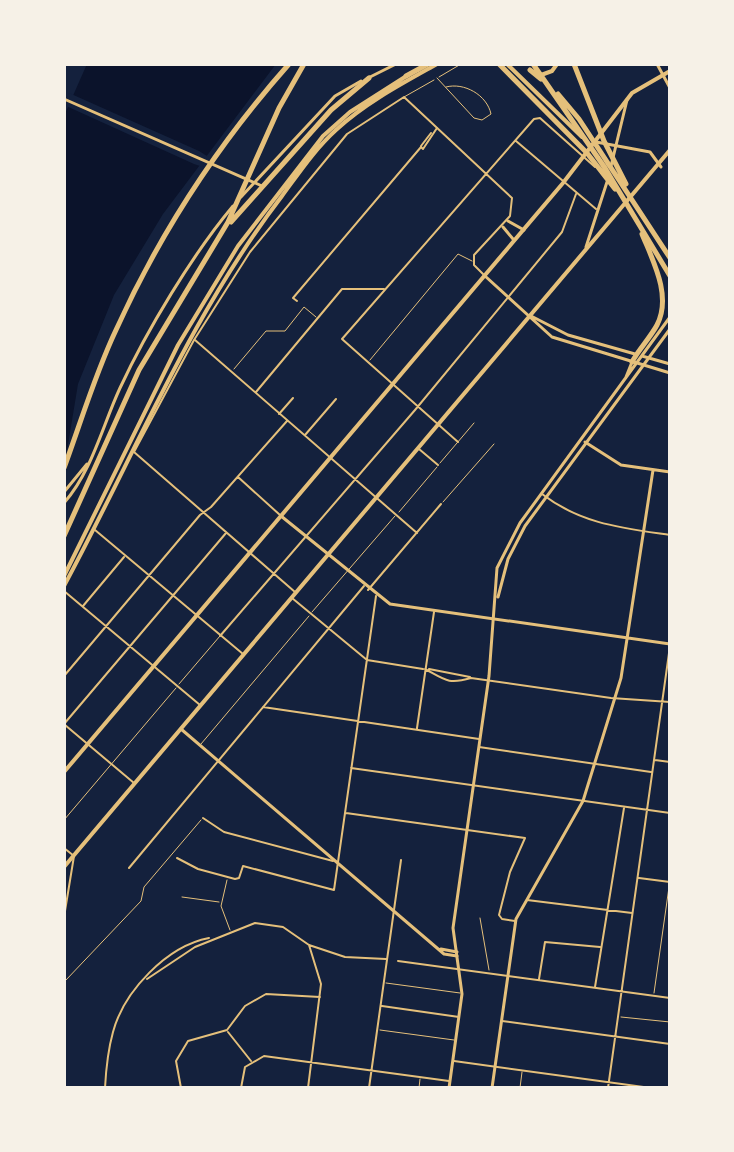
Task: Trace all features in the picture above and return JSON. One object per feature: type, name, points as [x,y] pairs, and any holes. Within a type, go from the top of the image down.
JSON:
[{"type":"highway","points":[[64,468],[123,316],[187,199],[229,136],[289,64]]},
{"type":"highway","points":[[64,536],[139,370],[221,236],[279,108],[304,64]]},
{"type":"highway","points":[[406,76],[426,64]]},
{"type":"highway","points":[[499,64],[571,137],[630,208]]},
{"type":"highway","points":[[574,64],[604,141],[652,230],[670,255]]},
{"type":"highway","points":[[531,67],[574,112],[637,204]]},
{"type":"highway","points":[[531,67],[630,208],[660,284],[662,300],[656,327],[635,363]]},
{"type":"highway","points":[[221,236],[331,110],[369,78]]},
{"type":"highway","points":[[635,218],[670,276]]},
{"type":"highway","points":[[656,251],[670,268]]},
{"type":"main road","points":[[64,503],[83,479],[87,464],[146,339],[218,226],[254,182],[335,96],[396,64]]},
{"type":"main road","points":[[64,588],[193,330],[244,247],[303,169],[348,119],[437,64]]},
{"type":"main road","points":[[507,64],[576,132],[596,142],[650,152],[660,165]]},
{"type":"main road","points":[[522,64],[531,67]]},
{"type":"main road","points":[[540,77],[557,64]]},
{"type":"main road","points":[[657,64],[670,88]]},
{"type":"main road","points":[[64,772],[524,230],[637,88],[670,71]]},
{"type":"main road","points":[[64,576],[178,345],[238,246],[329,129],[406,76]]},
{"type":"main road","points":[[64,99],[263,187]]},
{"type":"main road","points":[[584,254],[608,179],[627,100]]},
{"type":"main road","points":[[64,867],[670,150]]},
{"type":"main road","points":[[254,182],[268,182]]},
{"type":"main road","points":[[508,221],[524,230]]},
{"type":"main road","points":[[503,227],[514,241]]},
{"type":"main road","points":[[485,276],[531,316],[568,335],[670,364]]},
{"type":"main road","points":[[531,316],[535,325],[557,340],[670,373]]},
{"type":"main road","points":[[640,356],[670,317]]},
{"type":"main road","points":[[584,441],[670,329]]},
{"type":"main road","points":[[449,1088],[462,994],[453,928],[497,601],[512,548],[544,495],[635,363]]},
{"type":"main road","points":[[584,441],[621,465],[670,472]]},
{"type":"main road","points":[[64,492],[87,464]]},
{"type":"main road","points":[[492,1088],[515,921],[583,801],[615,698],[629,638],[653,470]]},
{"type":"main road","points":[[281,516],[366,588],[390,604],[670,645]]},
{"type":"main road","points":[[181,729],[441,949],[457,954]]},
{"type":"street","points":[[485,276],[472,261],[513,210],[508,191],[404,97],[347,134],[250,252],[194,340],[134,452],[274,574],[311,614],[367,660],[615,698],[670,702]]},
{"type":"street","points":[[458,442],[342,339],[486,171],[537,117],[608,179]]},
{"type":"street","points":[[297,301],[293,298],[421,147],[435,135],[432,133],[437,128]]},
{"type":"street","points":[[515,140],[598,210]]},
{"type":"street","points":[[220,636],[562,232],[576,194]]},
{"type":"street","points":[[255,393],[345,287],[386,290]]},
{"type":"street","points":[[194,340],[417,533]]},
{"type":"street","points":[[279,414],[293,398]]},
{"type":"street","points":[[304,436],[336,399]]},
{"type":"street","points":[[64,676],[203,513],[287,421]]},
{"type":"street","points":[[419,449],[438,465]]},
{"type":"street","points":[[238,477],[281,516]]},
{"type":"street","points":[[544,495],[580,518],[670,535]]},
{"type":"street","points":[[129,868],[328,628],[441,504]]},
{"type":"street","points":[[94,530],[244,655]]},
{"type":"street","points":[[135,784],[64,724],[226,533]]},
{"type":"street","points":[[83,606],[125,556]]},
{"type":"street","points":[[64,588],[201,706]]},
{"type":"street","points":[[177,858],[198,869],[228,878],[238,879],[243,866],[334,890],[376,596]]},
{"type":"street","points":[[417,730],[434,611]]},
{"type":"street","points":[[608,1088],[670,645]]},
{"type":"street","points":[[425,669],[436,678],[461,681],[471,678]]},
{"type":"street","points":[[436,678],[438,670]]},
{"type":"street","points":[[461,674],[461,681]]},
{"type":"street","points":[[262,707],[480,739]]},
{"type":"street","points":[[479,747],[652,772]]},
{"type":"street","points":[[654,760],[670,762]]},
{"type":"street","points":[[351,768],[670,813]]},
{"type":"street","points":[[595,987],[624,806]]},
{"type":"street","points":[[345,813],[527,839],[510,872],[500,918],[515,921]]},
{"type":"street","points":[[203,818],[224,832],[338,863]]},
{"type":"street","points":[[64,848],[74,856],[65,916]]},
{"type":"street","points":[[369,1088],[401,860]]},
{"type":"street","points":[[637,878],[670,882]]},
{"type":"street","points":[[526,900],[632,913]]},
{"type":"street","points":[[105,1088],[113,1029],[125,1007],[147,979],[177,950],[247,924],[270,923],[295,934],[309,945],[345,957],[386,959]]},
{"type":"street","points":[[147,979],[214,937]]},
{"type":"street","points":[[539,979],[547,941],[601,947]]},
{"type":"street","points":[[308,1088],[320,997],[320,974],[309,945]]},
{"type":"street","points":[[398,961],[670,998]]},
{"type":"street","points":[[181,1088],[176,1065],[181,1048],[188,1041],[227,1030],[245,1006],[266,994],[320,997]]},
{"type":"street","points":[[380,1006],[459,1017]]},
{"type":"street","points":[[502,1021],[670,1044]]},
{"type":"street","points":[[227,1030],[252,1062]]},
{"type":"street","points":[[241,1088],[243,1071],[264,1056],[450,1081]]},
{"type":"street","points":[[453,1061],[651,1088]]},
{"type":"lane","points":[[404,97],[461,64]]},
{"type":"lane","points":[[437,78],[478,120],[491,114],[489,107],[467,86],[446,87]]},
{"type":"lane","points":[[368,362],[458,254],[472,261]]},
{"type":"lane","points":[[232,372],[266,331],[285,331],[304,307],[318,318]]},
{"type":"lane","points":[[200,746],[474,423]]},
{"type":"lane","points":[[441,504],[494,444]]},
{"type":"lane","points":[[64,820],[220,636]]},
{"type":"lane","points":[[66,980],[141,901],[144,887],[203,818]]},
{"type":"lane","points":[[228,878],[221,902],[230,930]]},
{"type":"lane","points":[[654,995],[670,882]]},
{"type":"lane","points":[[182,897],[221,902]]},
{"type":"lane","points":[[480,918],[490,973]]},
{"type":"lane","points":[[384,983],[462,994]]},
{"type":"lane","points":[[618,1017],[670,1022]]},
{"type":"lane","points":[[377,1030],[456,1040]]},
{"type":"lane","points":[[520,1088],[523,1070]]},
{"type":"lane","points":[[419,1088],[421,1078]]},
{"type":"water","points":[[87,64],[276,64],[163,214],[114,295],[78,384],[64,469],[64,116]]},
{"type":"pier","points":[[69,93],[210,158],[203,167],[194,164],[64,105]]}]
